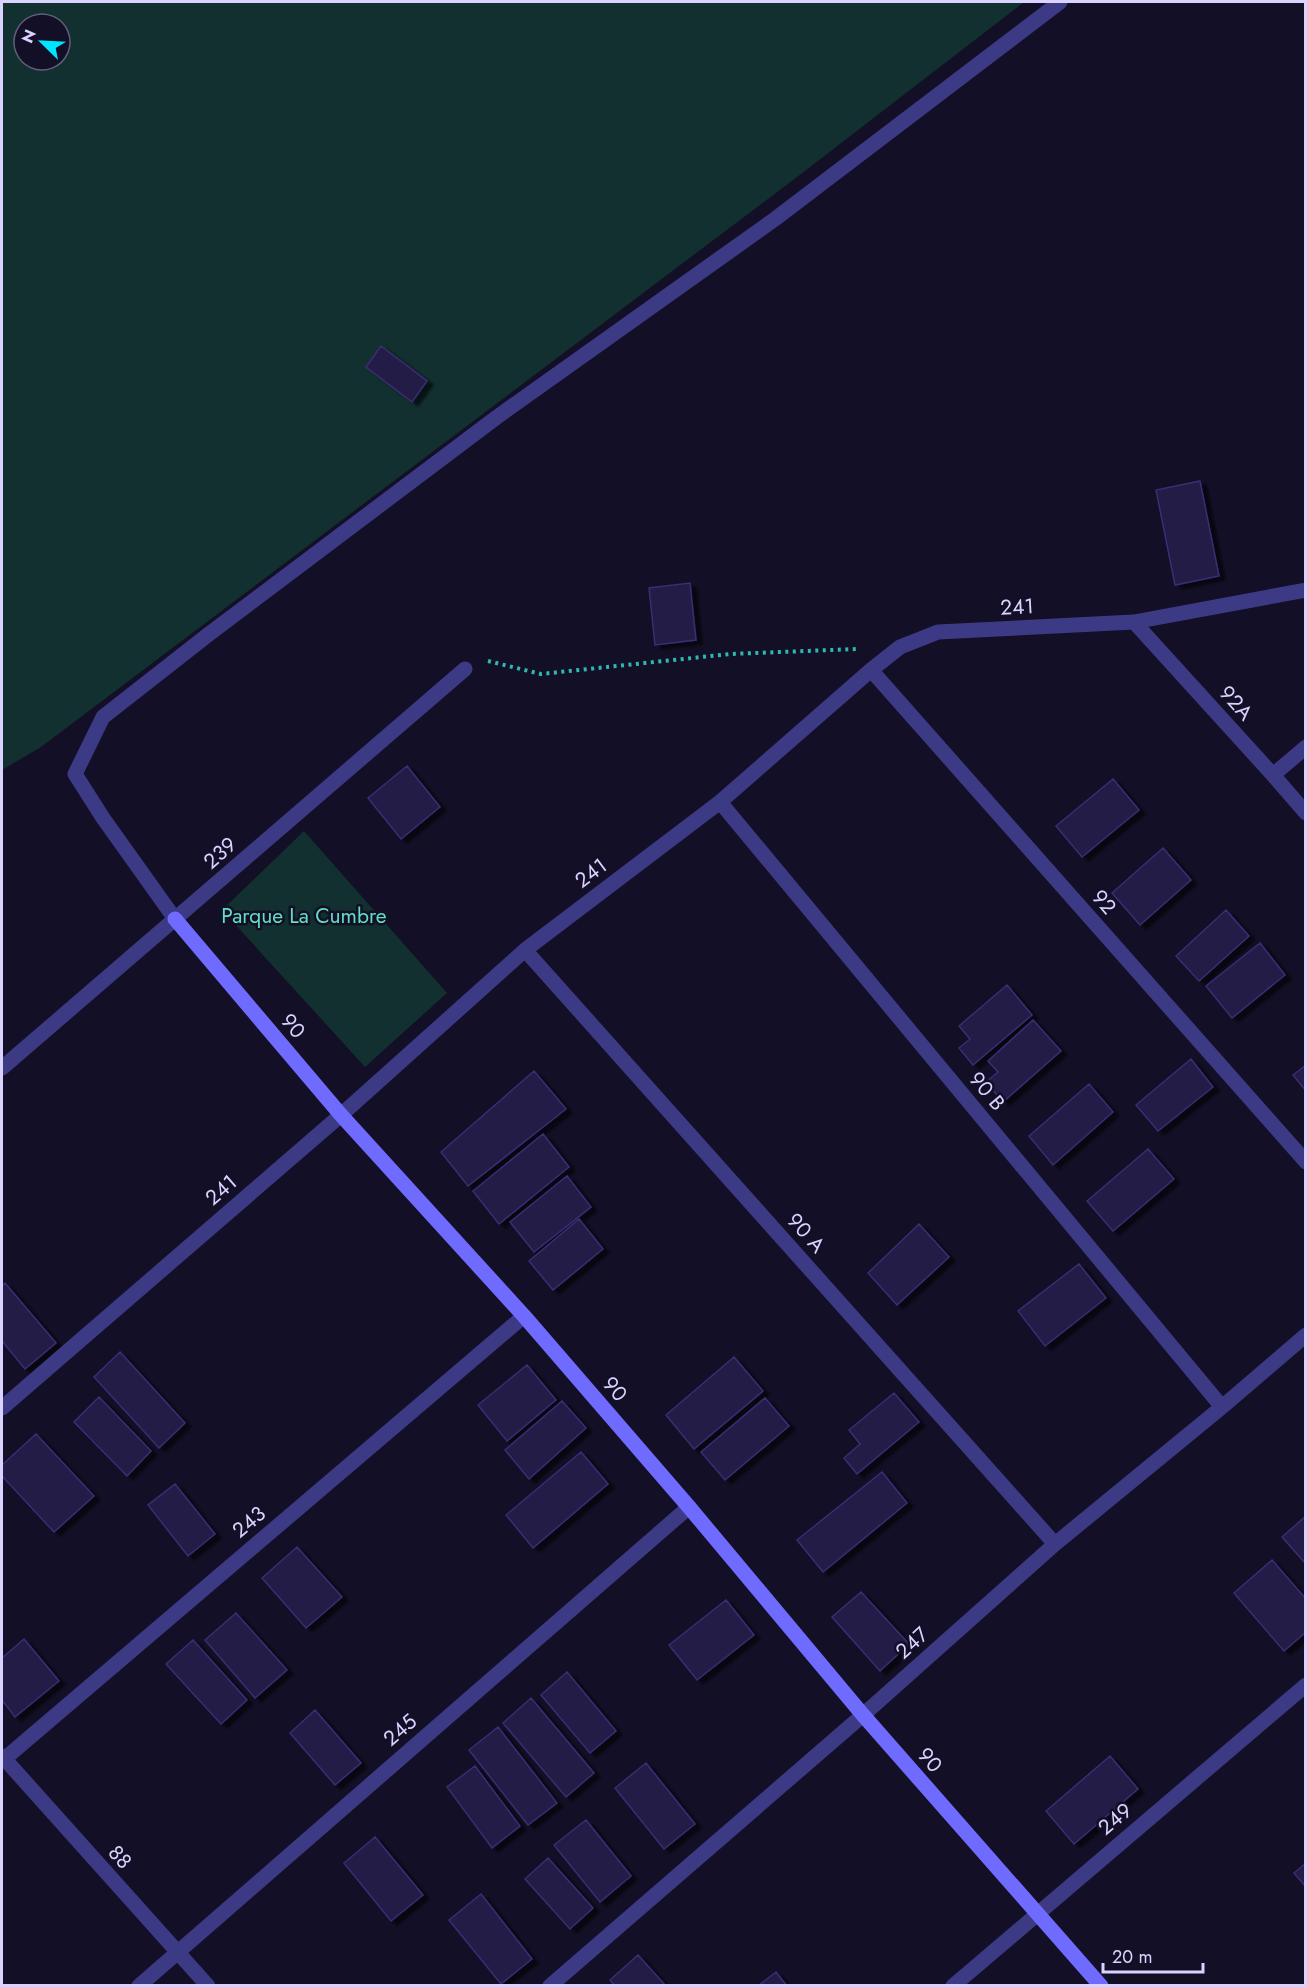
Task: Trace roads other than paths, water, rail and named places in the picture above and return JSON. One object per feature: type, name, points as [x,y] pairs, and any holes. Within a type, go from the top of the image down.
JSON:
[{"type":"street","name":"90","points":[[1060,2],[775,219],[497,417],[209,634],[103,717],[75,774],[102,818],[176,918],[340,1115],[524,1316],[689,1507],[863,1715],[1101,1986]]},
{"type":"street","name":"241","points":[[2,1408],[340,1115],[525,950],[720,802],[900,647],[938,632],[1134,622],[1305,590]]},
{"type":"street","name":"92A","points":[[1134,622],[1305,813]]},
{"type":"street","name":"239","points":[[2,1068],[465,669]]},
{"type":"street","name":"92","points":[[871,670],[1305,1162]]},
{"type":"street","points":[[1273,775],[1305,747]]},
{"type":"street","name":"90 B","points":[[720,802],[1222,1407]]},
{"type":"street","name":"90 A","points":[[525,950],[1054,1544]]},
{"type":"street","name":"243","points":[[2,1758],[524,1316]]},
{"type":"street","name":"247","points":[[550,1986],[863,1715],[1054,1544],[1222,1407],[1305,1335]]},
{"type":"street","name":"245","points":[[139,1986],[689,1507]]},
{"type":"street","name":"249","points":[[953,1986],[1305,1685]]},
{"type":"street","name":"88","points":[[2,1758],[208,1986]]},
{"type":"park label","name":"Parque La Cumbre","points":[[304,916]]}]
